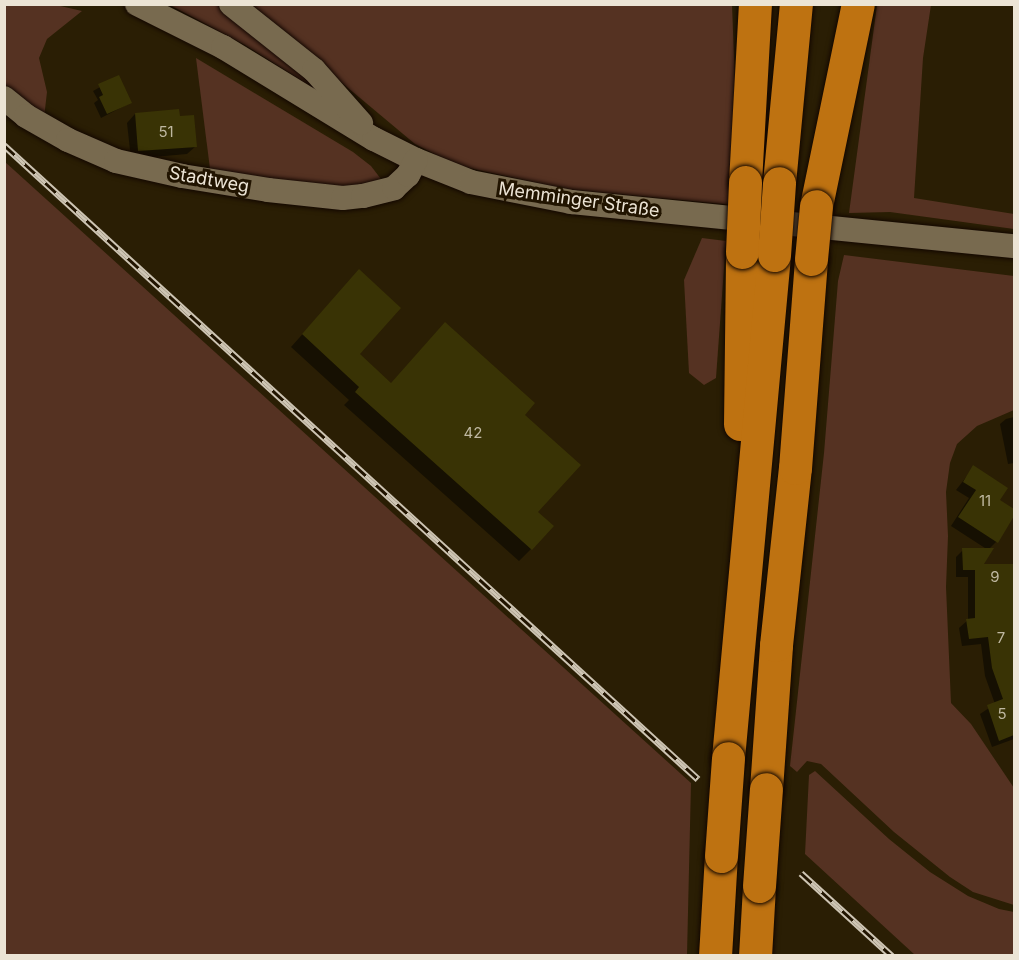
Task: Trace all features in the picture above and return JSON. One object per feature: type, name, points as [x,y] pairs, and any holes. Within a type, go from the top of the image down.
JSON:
[{"type":"highway","points":[[716,956],[721,856],[743,569],[796,4]]},
{"type":"highway","points":[[755,956],[776,645],[795,468],[811,259],[836,4]]},
{"type":"highway","points":[[816,206],[858,4]]},
{"type":"highway","points":[[743,569],[739,398],[742,252],[754,8]]},
{"type":"street","name":"Memminger Straße","points":[[137,4],[223,47],[374,139],[416,160],[471,182],[571,202],[886,231],[1014,246]]},
{"type":"street","points":[[231,4],[314,70],[374,139]]},
{"type":"street","name":"Stadtweg","points":[[4,98],[26,116],[68,140],[116,161],[237,185],[344,198],[363,196],[394,188],[408,175],[416,160]]},
{"type":"shaded area","points":[[4,5],[56,5],[82,11],[47,39],[39,58],[47,92],[44,118],[5,88]]},
{"type":"shaded area","points":[[170,5],[217,5],[239,19],[336,102],[245,45]]},
{"type":"shaded area","points":[[249,5],[732,5],[736,109],[734,205],[565,189],[456,165],[415,144]]},
{"type":"shaded area","points":[[877,5],[931,5],[923,58],[914,198],[1014,214],[1014,229],[890,212],[849,213]]},
{"type":"shaded area","points":[[196,58],[353,152],[371,166],[384,183],[370,189],[283,182],[210,169]]},
{"type":"shaded area","points":[[4,161],[691,783],[687,955],[5,955]]},
{"type":"shaded area","points":[[702,238],[726,241],[716,378],[704,385],[689,373],[684,280]]},
{"type":"shaded area","points":[[844,255],[1014,276],[1014,410],[977,426],[957,444],[950,463],[946,492],[948,536],[946,587],[951,703],[971,724],[1014,788],[1014,905],[973,892],[950,877],[894,832],[821,764],[807,761],[797,772],[790,766],[824,453],[838,281]]},
{"type":"shaded area","points":[[815,771],[889,839],[930,872],[968,896],[999,909],[1014,912],[1014,955],[915,955],[805,854],[809,775]]},
{"type":"building","points":[[119,75],[132,103],[107,114],[99,97],[103,95],[98,84]]},
{"type":"building","points":[[179,109],[180,116],[194,115],[197,147],[138,151],[135,113]]},
{"type":"building","points":[[359,269],[401,308],[360,354],[391,383],[445,322],[535,403],[525,415],[581,465],[538,512],[554,526],[532,550],[355,392],[359,387],[302,334]]},
{"type":"building","points":[[973,465],[1008,488],[1000,500],[1014,509],[1014,516],[998,543],[958,517],[976,490],[963,482]]},
{"type":"building","points":[[962,548],[994,548],[984,564],[1014,564],[1014,735],[999,741],[987,705],[1003,699],[992,668],[988,637],[969,639],[966,619],[975,618],[975,570],[963,570]]},
{"type":"railway","points":[[4,145],[698,779]]},
{"type":"railway","points":[[801,873],[892,956]]}]
